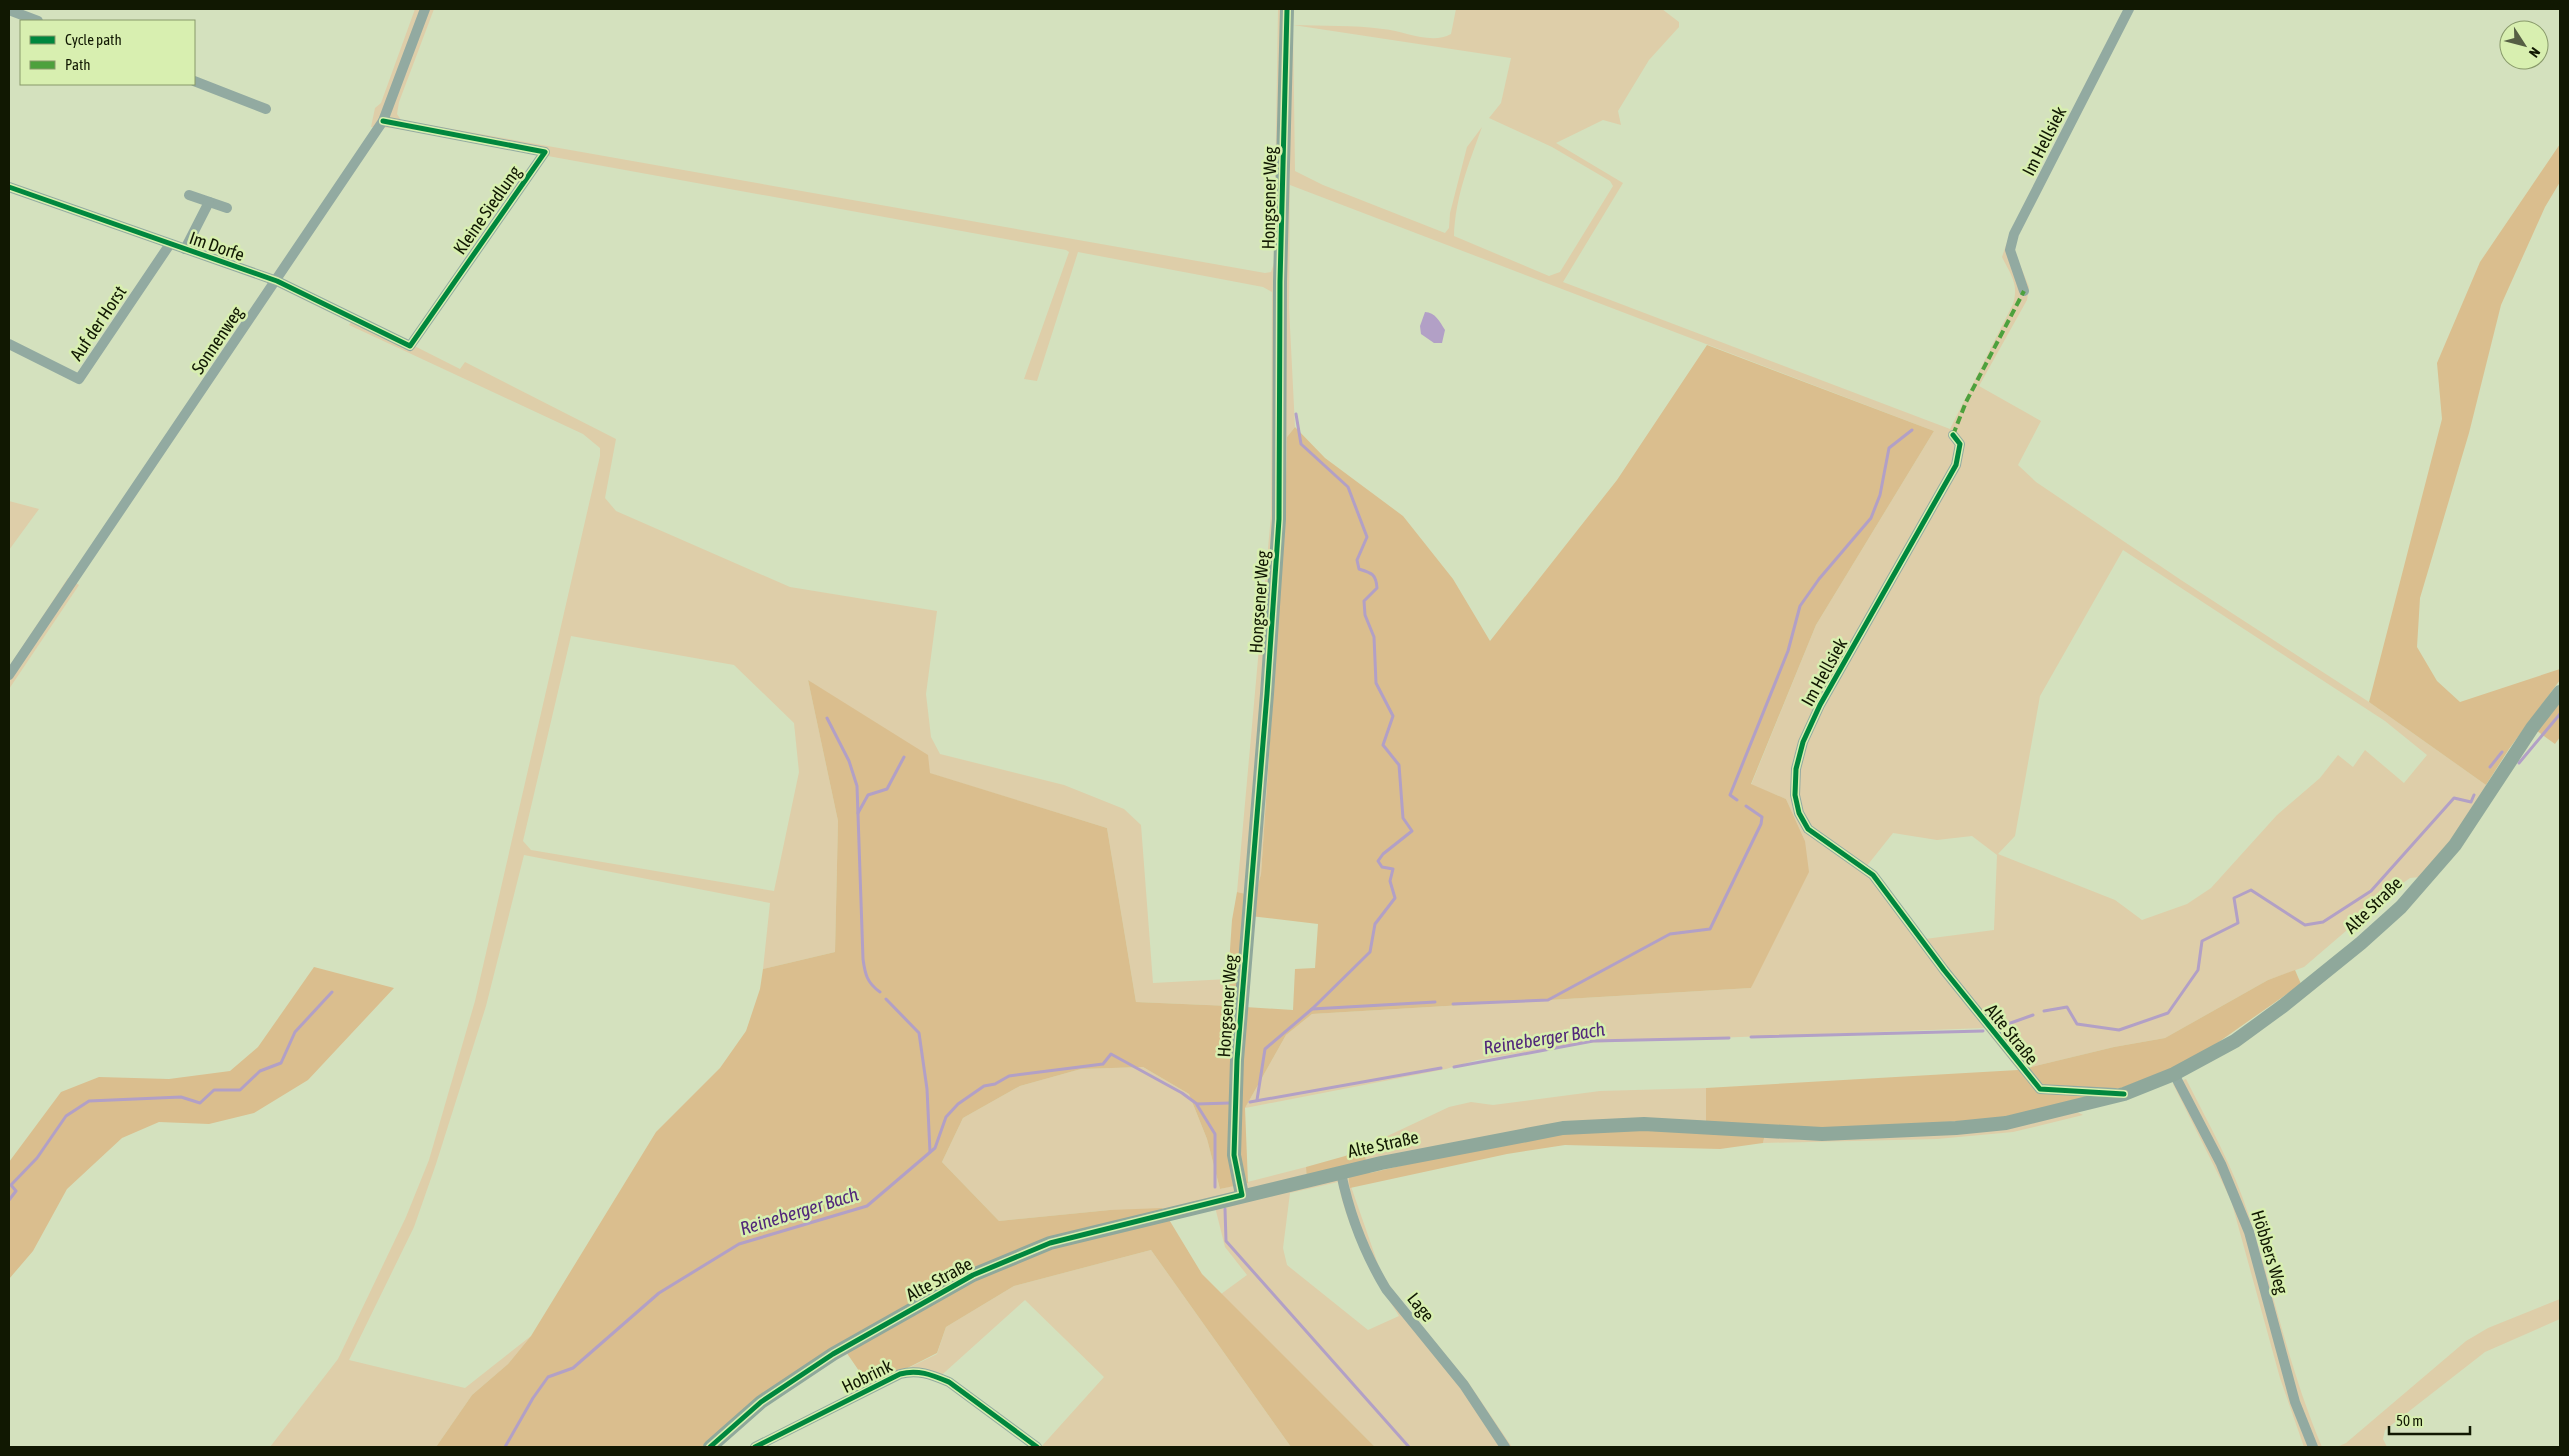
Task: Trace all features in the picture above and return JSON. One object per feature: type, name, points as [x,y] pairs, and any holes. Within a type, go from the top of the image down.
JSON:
[{"type":"main road","name":"Hongsener Weg","points":[[1242,1195],[1234,1155],[1236,1060],[1267,694],[1278,520],[1280,282],[1287,9]]},
{"type":"main road","name":"Alte Straße","points":[[710,1447],[761,1402],[833,1354],[973,1275],[1050,1243],[1087,1236],[1242,1195],[1563,1128],[1644,1124],[1822,1134],[1946,1129],[2006,1123],[2124,1094],[2174,1074],[2235,1040],[2283,1006],[2361,943],[2401,907],[2455,845],[2532,728],[2560,692]]},
{"type":"street","name":"Sonnenweg","points":[[9,675],[277,281],[383,121],[425,9]]},
{"type":"street","name":"Im Hellsiek","points":[[2024,291],[2010,250],[2014,234],[2129,9]]},
{"type":"street","points":[[9,10],[35,20]]},
{"type":"street","points":[[195,81],[266,109]]},
{"type":"street","name":"Kleine Siedlung","points":[[383,121],[545,152],[410,346]]},
{"type":"street","name":"Im Dorfe","points":[[9,187],[277,281],[410,346]]},
{"type":"street","points":[[189,195],[227,208]]},
{"type":"street","name":"Im Dorfe","points":[[185,250],[209,202]]},
{"type":"street","name":"Auf der Horst","points":[[9,344],[79,379],[170,244]]},
{"type":"street","name":"Im Hellsiek","points":[[1913,929],[1873,876],[1808,829],[1799,813],[1795,795],[1796,769],[1803,742],[1820,705],[1956,465],[1960,444],[1953,435]]},
{"type":"street","name":"Alte Straße","points":[[1913,929],[2040,1089],[2124,1094]]},
{"type":"street","name":"Höbbers Weg","points":[[2174,1074],[2221,1164],[2249,1232],[2294,1402],[2313,1447]]},
{"type":"street","name":"Lage","points":[[1341,1173],[1346,1199],[1376,1272],[1386,1289],[1464,1385],[1504,1447]]},
{"type":"street","name":"Hobrink","points":[[755,1447],[900,1374],[912,1371],[949,1382],[1036,1447]]},
{"type":"shaded area","points":[[415,9],[434,9],[399,102],[397,114],[401,120],[1265,273],[1271,272],[1274,263],[1278,9],[1294,9],[1293,25],[1372,28],[1435,38],[1451,34],[1456,9],[1662,9],[1679,22],[1679,27],[1649,60],[1618,111],[1621,125],[1603,120],[1556,143],[1623,183],[1563,282],[1950,429],[2013,304],[2015,285],[2002,257],[2010,233],[2017,236],[2014,250],[2029,287],[2027,300],[1979,386],[2041,421],[2018,465],[2036,482],[2181,580],[2369,702],[2496,792],[2420,877],[2410,878],[2396,888],[2304,967],[2268,980],[2165,1038],[2114,1047],[2018,1070],[1984,1028],[1582,1043],[1477,1060],[1446,1069],[1245,1108],[1286,1035],[1312,1014],[1751,988],[1805,841],[1786,799],[1751,785],[1816,625],[1934,431],[1290,185],[1289,307],[1295,427],[1287,437],[1285,518],[1261,874],[1255,896],[1237,892],[1271,515],[1272,292],[1263,287],[1078,252],[1037,381],[1024,379],[1069,252],[1066,250],[394,128],[371,127],[375,108],[381,103]],"holes":[[[1293,25],[1511,58],[1501,103],[1489,118],[1552,147],[1610,181],[1613,186],[1560,272],[1549,276],[1454,236],[1460,194],[1482,127],[1467,147],[1450,213],[1449,228],[1445,233],[1323,185],[1295,171]],[[2123,550],[2385,721],[2427,755],[2404,783],[2365,750],[2353,767],[2338,755],[2320,778],[2277,815],[2211,888],[2187,904],[2142,920],[2115,900],[1998,854],[2015,836],[2040,696]],[[1893,833],[1937,840],[1972,836],[1997,855],[1994,930],[1925,939],[1866,867]]]},
{"type":"shaded area","points":[[2560,144],[2560,182],[2545,207],[2501,305],[2469,433],[2420,598],[2417,647],[2437,681],[2460,702],[2560,669],[2560,680],[2509,749],[2486,785],[2369,702],[2442,419],[2437,363],[2480,262]]},
{"type":"shaded area","points":[[1425,312],[1429,312],[1434,316],[1445,330],[1442,343],[1434,343],[1421,334],[1420,326]]},
{"type":"shaded area","points":[[355,316],[460,369],[465,362],[616,439],[605,498],[616,511],[790,587],[937,611],[926,694],[931,737],[940,754],[1064,785],[1124,809],[1141,825],[1153,983],[1228,979],[1231,1006],[1136,1002],[1107,828],[929,773],[808,680],[838,821],[835,952],[763,969],[770,903],[524,855],[486,1006],[436,1164],[414,1227],[349,1360],[465,1388],[531,1336],[508,1364],[472,1395],[436,1447],[270,1447],[338,1359],[406,1217],[429,1160],[475,1001],[600,456],[600,448],[583,434],[349,325]],"holes":[[[571,636],[734,665],[794,723],[799,772],[774,891],[531,850],[523,841]]]},
{"type":"shaded area","points":[[1707,345],[1934,431],[1816,625],[1751,784],[1786,799],[1805,841],[1809,872],[1751,988],[1312,1014],[1286,1035],[1245,1108],[1248,1183],[1220,1189],[1207,1139],[1189,1094],[1143,1067],[1081,1069],[1020,1086],[963,1118],[942,1162],[999,1221],[1110,1210],[1162,1208],[1202,1274],[1375,1447],[1291,1447],[1151,1250],[1014,1286],[946,1327],[937,1353],[870,1387],[842,1346],[706,1447],[436,1447],[472,1395],[508,1364],[531,1336],[656,1132],[720,1068],[746,1031],[760,989],[763,969],[835,952],[838,821],[808,680],[928,755],[930,773],[1107,828],[1136,1002],[1230,1006],[1228,979],[1232,920],[1237,892],[1255,896],[1261,874],[1285,518],[1287,437],[1295,427],[1325,458],[1403,516],[1453,579],[1490,641],[1617,480]],"holes":[[[1250,916],[1318,924],[1315,968],[1295,969],[1293,1010],[1245,1007]]]},
{"type":"shaded area","points":[[9,501],[39,509],[9,550]]},
{"type":"shaded area","points":[[68,578],[79,585],[9,689],[9,667]]},
{"type":"shaded area","points":[[2560,703],[2560,737],[2555,744],[2537,731]]},
{"type":"shaded area","points":[[314,967],[394,988],[308,1080],[254,1113],[209,1124],[159,1122],[122,1138],[67,1189],[33,1251],[9,1279],[9,1162],[61,1092],[99,1077],[169,1079],[230,1071],[258,1047]]},
{"type":"shaded area","points":[[2295,970],[2301,984],[2213,1046],[2173,1068],[2124,1087],[2004,1118],[1820,1130],[1766,1129],[1763,1143],[1720,1149],[1565,1145],[1507,1154],[1350,1188],[1348,1175],[1307,1184],[1306,1167],[1363,1151],[1370,1173],[1515,1139],[1612,1130],[1706,1132],[1706,1088],[2018,1070],[2114,1047],[2165,1038],[2268,980]]},
{"type":"shaded area","points":[[1143,1067],[1189,1094],[1207,1139],[1220,1189],[1306,1167],[1307,1183],[1347,1175],[1379,1267],[1391,1288],[1468,1382],[1512,1447],[1375,1447],[1221,1294],[1247,1275],[1225,1247],[1215,1207],[1165,1217],[1110,1210],[999,1221],[942,1162],[963,1118],[1020,1086],[1081,1069]],"holes":[[[1338,1182],[1342,1200],[1362,1252],[1399,1316],[1368,1330],[1287,1265],[1283,1248],[1290,1193]]]},
{"type":"shaded area","points":[[2186,1079],[2220,1146],[2243,1198],[2291,1361],[2322,1447],[2304,1447],[2280,1378],[2231,1200],[2173,1084]]},
{"type":"shaded area","points":[[1706,1088],[1706,1133],[1612,1130],[1425,1160],[1369,1173],[1363,1151],[1345,1156],[1449,1107],[1471,1102],[1493,1105],[1600,1091]]},
{"type":"shaded area","points":[[2066,1106],[2083,1115],[2013,1132],[1937,1139],[1763,1143],[1766,1129]]},
{"type":"shaded area","points":[[1151,1250],[1291,1447],[1041,1447],[1104,1377],[1025,1300],[935,1381],[912,1375],[870,1387],[937,1354],[946,1327],[1014,1286]]},
{"type":"shaded area","points":[[2560,1299],[2560,1319],[2485,1352],[2385,1430],[2383,1439],[2387,1447],[2337,1447],[2346,1443],[2466,1341],[2488,1328]]},
{"type":"waterway","points":[[1296,414],[1301,444],[1348,487],[1367,537],[1357,560],[1359,569],[1372,575],[1376,580],[1377,588],[1364,601],[1365,615],[1374,637],[1376,683],[1393,716],[1383,745],[1399,765],[1403,818],[1412,831],[1383,854],[1378,861],[1382,867],[1393,869],[1390,881],[1395,898],[1375,924],[1370,952],[1312,1009]]},
{"type":"waterway","points":[[1737,800],[1730,795],[1788,651],[1800,606],[1819,579],[1871,518],[1880,495],[1889,448],[1912,430]]},
{"type":"waterway","name":"Reineberger Bach","points":[[2519,763],[2560,714]]},
{"type":"waterway","points":[[827,718],[849,761],[857,786],[863,959],[867,978],[880,992]]},
{"type":"waterway","name":"Reineberger Bach","points":[[2490,767],[2502,752]]},
{"type":"waterway","points":[[858,813],[868,795],[887,789],[904,757]]},
{"type":"waterway","name":"Reineberger Bach","points":[[2044,1011],[2067,1007],[2077,1024],[2119,1030],[2168,1013],[2198,970],[2202,941],[2238,923],[2234,898],[2251,890],[2305,925],[2323,922],[2371,891],[2454,798],[2471,802],[2474,795]]},
{"type":"waterway","points":[[1453,1004],[1548,1000],[1670,934],[1710,929],[1761,824],[1762,817],[1746,806]]},
{"type":"waterway","points":[[9,1200],[16,1191],[11,1185],[37,1158],[66,1116],[89,1101],[181,1097],[200,1103],[214,1090],[240,1090],[260,1071],[281,1063],[295,1032],[332,992]]},
{"type":"waterway","points":[[886,999],[919,1033],[927,1089],[930,1152]]},
{"type":"waterway","points":[[1257,1100],[1265,1049],[1312,1009],[1435,1002]]},
{"type":"waterway","name":"Reineberger Bach","points":[[2002,1026],[2033,1015]]},
{"type":"waterway","name":"Reineberger Bach","points":[[1751,1037],[1983,1031]]},
{"type":"waterway","name":"Reineberger Bach","points":[[1454,1067],[1593,1041],[1729,1038]]},
{"type":"waterway","name":"Reineberger Bach","points":[[505,1447],[533,1398],[548,1377],[573,1368],[659,1293],[739,1244],[867,1206],[935,1148],[946,1117],[958,1104],[984,1086],[995,1084],[1009,1076],[1103,1064],[1111,1054],[1182,1093],[1197,1104],[1230,1103]]},
{"type":"waterway","name":"Reineberger Bach","points":[[1250,1102],[1441,1068]]},
{"type":"waterway","points":[[1197,1105],[1215,1134],[1215,1187]]},
{"type":"waterway","points":[[1225,1209],[1226,1241],[1409,1447]]},
{"type":"marked path","points":[[1953,435],[1966,402],[2024,291]]},
{"type":"cycle path","points":[[710,1447],[761,1402],[833,1354],[973,1275],[1050,1243],[1242,1195],[1234,1155],[1237,1060],[1267,694],[1279,519],[1280,282],[1287,9]]},
{"type":"cycle path","points":[[9,187],[277,281],[410,346],[545,152],[383,121]]},
{"type":"cycle path","points":[[1953,435],[1960,444],[1956,465],[1820,705],[1803,742],[1796,769],[1795,795],[1799,813],[1808,829],[1873,875],[1944,970],[2040,1089],[2124,1094]]},
{"type":"cycle path","points":[[755,1447],[900,1374],[913,1372],[931,1375],[949,1382],[1037,1447]]}]
